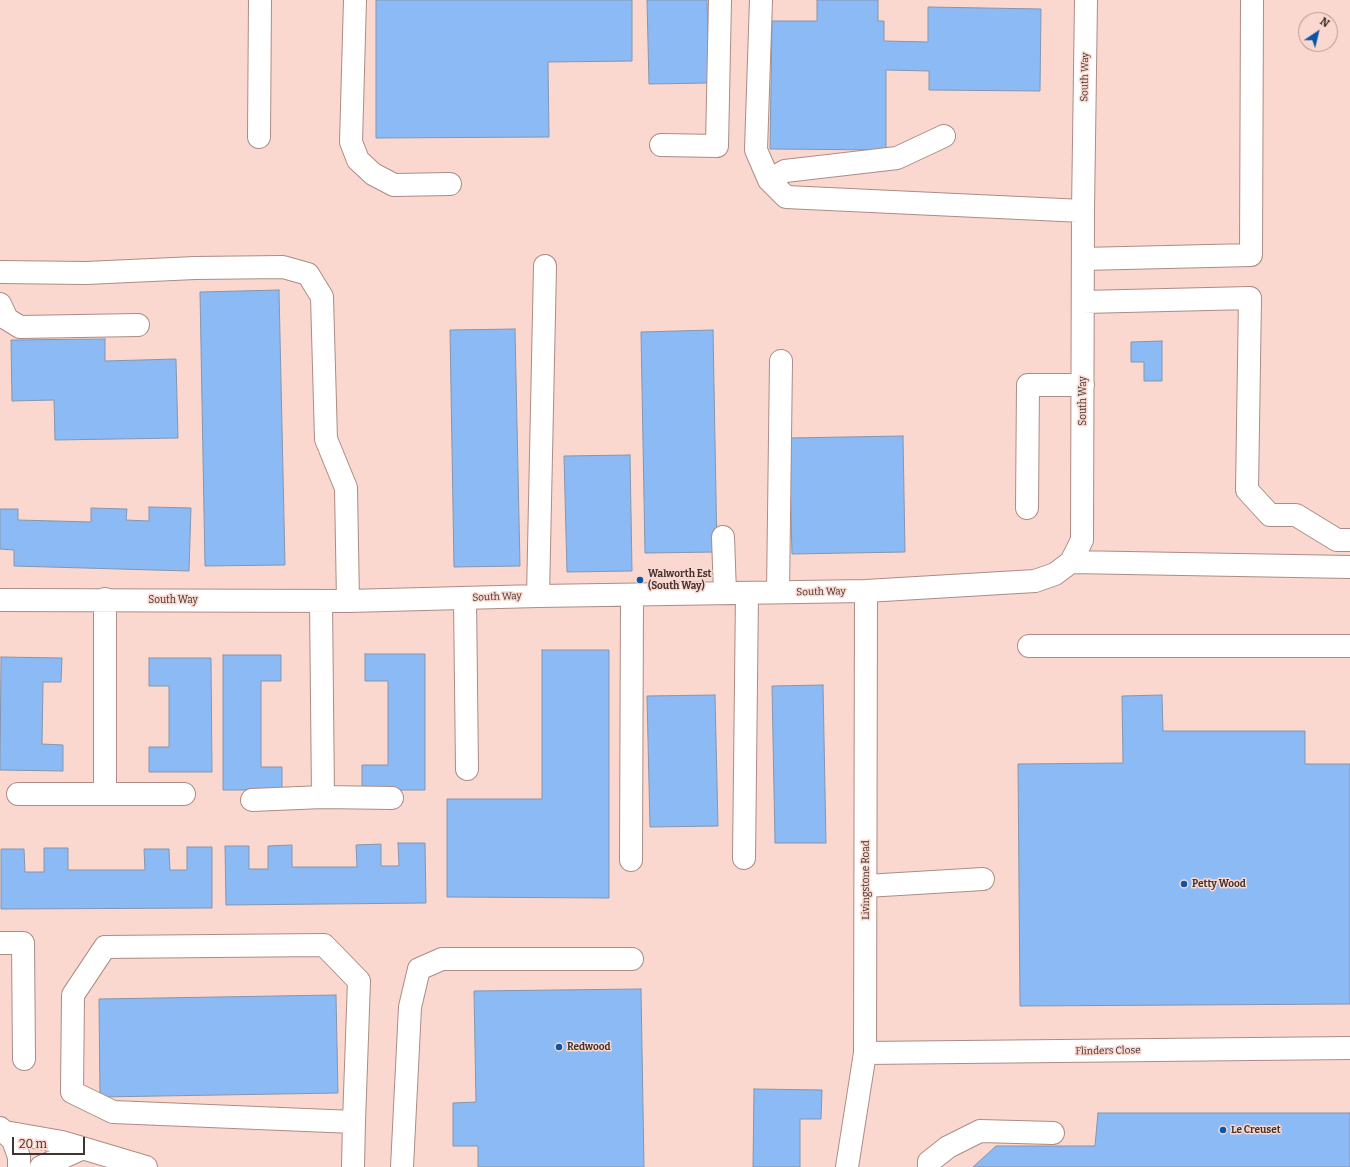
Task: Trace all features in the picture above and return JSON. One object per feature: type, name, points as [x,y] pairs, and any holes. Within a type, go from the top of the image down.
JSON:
[{"type":"street","points":[[259,137],[260,0]]},
{"type":"street","points":[[355,0],[352,142],[358,160],[373,174],[394,185],[450,184]]},
{"type":"street","points":[[661,145],[717,146],[720,0]]},
{"type":"street","points":[[761,0],[756,150],[769,180],[786,197],[1083,211]]},
{"type":"street","name":"South Way","points":[[0,600],[348,601],[538,596],[866,591],[1035,581],[1055,574],[1071,562],[1082,540],[1083,211],[1086,0]]},
{"type":"street","points":[[1083,259],[1251,254],[1252,0]]},
{"type":"street","points":[[769,180],[785,171],[897,158],[944,136]]},
{"type":"street","points":[[538,596],[546,266]]},
{"type":"street","points":[[0,272],[86,273],[195,268],[283,267],[308,274],[322,297],[326,439],[346,488],[348,601]]},
{"type":"street","points":[[1083,302],[1250,298],[1247,490],[1270,515],[1296,515],[1337,540],[1350,540]]},
{"type":"street","points":[[0,304],[7,319],[20,327],[138,325]]},
{"type":"street","points":[[778,592],[781,361]]},
{"type":"street","points":[[1027,508],[1028,385],[1083,385]]},
{"type":"street","points":[[723,536],[724,593]]},
{"type":"street","points":[[1071,562],[1350,567]]},
{"type":"street","name":"Livingstone Road","points":[[847,1167],[865,1053],[866,591]]},
{"type":"street","points":[[744,858],[747,593]]},
{"type":"street","points":[[631,860],[632,595]]},
{"type":"street","points":[[465,598],[466,769]]},
{"type":"street","points":[[105,600],[106,793]]},
{"type":"street","points":[[320,601],[323,797]]},
{"type":"street","points":[[1029,646],[1350,646]]},
{"type":"street","points":[[18,794],[184,794]]},
{"type":"street","points":[[252,800],[323,797],[392,798]]},
{"type":"street","points":[[866,886],[983,879]]},
{"type":"street","points":[[0,943],[23,943],[24,1059]]},
{"type":"street","points":[[353,1167],[359,980],[324,945],[105,947],[73,995],[72,1092],[113,1112],[354,1122]]},
{"type":"street","points":[[402,1167],[410,1007],[418,968],[442,959],[632,959]]},
{"type":"street","name":"Flinders Close","points":[[865,1053],[1350,1048]]},
{"type":"street","points":[[3,1130],[62,1142],[81,1149],[146,1167]]},
{"type":"street","points":[[3,1130],[13,1140],[19,1157],[19,1167]]},
{"type":"street","points":[[929,1167],[929,1162],[948,1147],[980,1131],[1053,1134]]},
{"type":"street","points":[[41,1167],[81,1149]]},
{"type":"building","points":[[376,0],[632,0],[632,61],[548,62],[549,137],[376,138]]},
{"type":"building","points":[[647,0],[707,0],[709,83],[649,84]]},
{"type":"building","points":[[817,0],[878,0],[878,21],[884,21],[884,41],[928,42],[928,7],[1041,9],[1040,91],[929,90],[929,71],[886,70],[886,150],[770,149],[772,21],[817,21]]},
{"type":"building","points":[[279,290],[285,565],[205,566],[200,292]]},
{"type":"building","points":[[515,329],[520,566],[454,567],[450,330]]},
{"type":"building","points":[[713,330],[717,552],[645,553],[641,332]]},
{"type":"building","points":[[105,339],[105,361],[176,359],[178,438],[55,440],[54,400],[12,401],[11,340]]},
{"type":"building","points":[[1162,341],[1162,381],[1144,381],[1144,362],[1131,362],[1131,342]]},
{"type":"building","points":[[903,436],[905,552],[792,554],[789,438]]},
{"type":"building","points":[[630,455],[632,571],[567,572],[564,456]]},
{"type":"building","points":[[149,507],[191,508],[189,571],[14,566],[14,550],[0,549],[0,509],[18,509],[18,520],[91,522],[91,508],[127,509],[126,520],[149,521]]},
{"type":"building","points":[[542,650],[609,650],[609,898],[447,897],[447,799],[542,799]]},
{"type":"building","points":[[365,654],[425,654],[425,790],[362,790],[362,765],[388,765],[388,681],[365,681]]},
{"type":"building","points":[[223,655],[281,655],[281,681],[261,681],[261,767],[282,767],[282,790],[223,790]]},
{"type":"building","points":[[1,657],[62,658],[61,682],[43,682],[42,744],[63,745],[63,771],[0,770]]},
{"type":"building","points":[[149,658],[211,658],[212,772],[149,772],[149,747],[169,747],[169,686],[149,686]]},
{"type":"building","points":[[823,685],[826,843],[775,843],[772,686]]},
{"type":"building","points":[[715,695],[718,826],[650,827],[647,696]]},
{"type":"building","name":"Petty Wood","points":[[1162,695],[1163,731],[1305,731],[1305,764],[1350,764],[1350,1004],[1020,1006],[1018,764],[1123,763],[1122,696]]},
{"type":"building","points":[[398,843],[425,843],[426,903],[226,905],[225,846],[249,846],[249,869],[268,869],[268,846],[292,845],[292,867],[357,867],[356,845],[381,844],[381,866],[399,866]]},
{"type":"building","points":[[187,847],[212,847],[212,908],[1,909],[1,849],[24,849],[25,872],[44,872],[44,848],[68,848],[68,870],[145,870],[144,849],[169,849],[170,870],[187,870]]},
{"type":"building","name":"Redwood","points":[[641,989],[644,1167],[478,1167],[478,1146],[453,1146],[453,1103],[476,1102],[474,991]]},
{"type":"building","points":[[336,995],[338,1093],[100,1097],[99,999]]},
{"type":"building","points":[[754,1089],[822,1090],[821,1119],[800,1119],[800,1167],[753,1167]]},
{"type":"building","name":"Le Creuset","points":[[1098,1113],[1350,1113],[1350,1167],[973,1167],[996,1146],[1095,1146]]},
{"type":"place","name":"Walworth Est (South Way)","points":[[640,580]]},
{"type":"place","name":"Petty Wood","points":[[1184,884]]},
{"type":"place","name":"Redwood","points":[[559,1047]]},
{"type":"place","name":"Le Creuset","points":[[1223,1130]]}]
